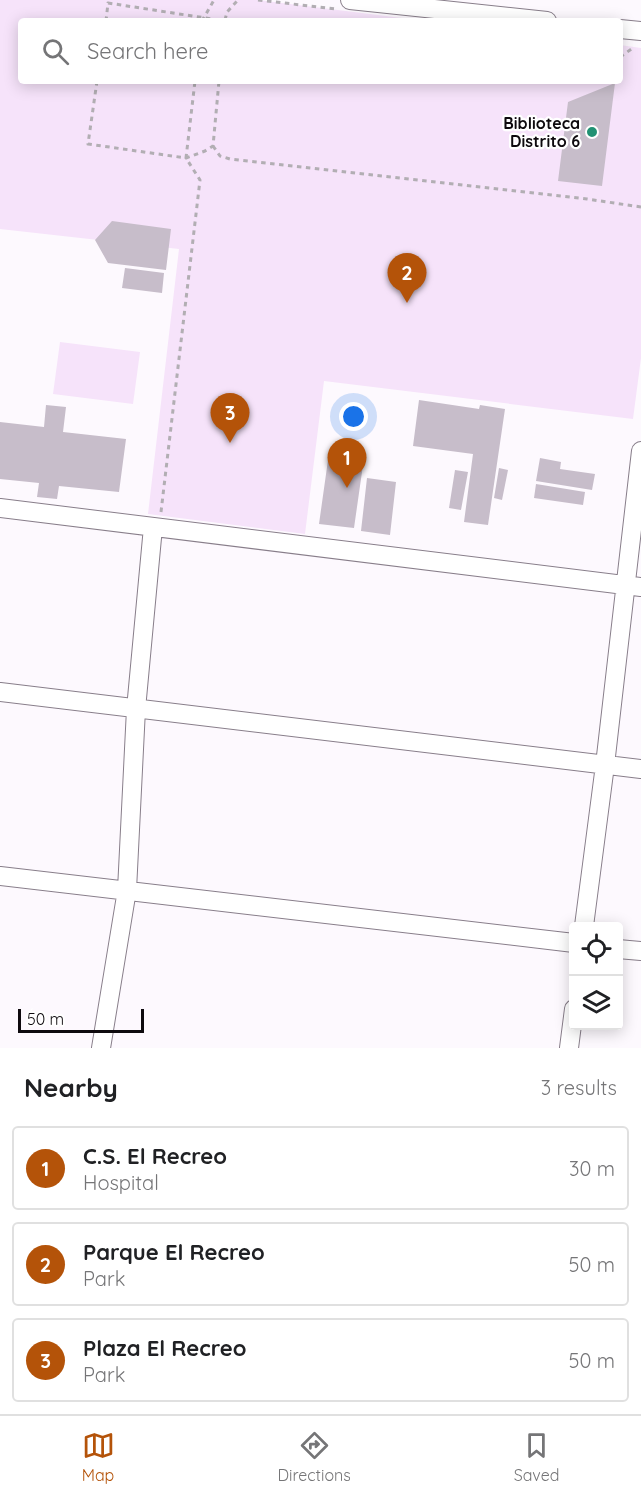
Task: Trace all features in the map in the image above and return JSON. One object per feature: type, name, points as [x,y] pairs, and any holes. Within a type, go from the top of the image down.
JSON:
[{"type":"street","points":[[350,0],[520,18]]},
{"type":"street","points":[[623,29],[641,31]]},
{"type":"street","points":[[585,922],[605,765],[634,586],[641,451]]},
{"type":"street","points":[[0,508],[634,586]]},
{"type":"street","points":[[101,1048],[127,890],[136,709],[153,527]]},
{"type":"street","points":[[0,692],[641,770]]},
{"type":"street","points":[[0,876],[569,943]]},
{"type":"street","points":[[623,949],[641,951]]},
{"type":"street","points":[[569,1048],[571,1030]]},
{"type":"path","points":[[203,18],[214,0]]},
{"type":"path","points":[[226,18],[227,12],[238,0]]},
{"type":"path","points":[[106,18],[108,3],[196,18]]},
{"type":"path","points":[[623,55],[634,47],[641,48]]},
{"type":"path","points":[[97,84],[88,144],[186,158],[213,147]]},
{"type":"path","points":[[153,527],[161,516],[200,180],[186,158],[195,84]]},
{"type":"path","points":[[219,84],[213,147],[220,156],[230,159],[641,207]]},
{"type":"shaded area","points":[[0,0],[258,0],[402,18],[18,18],[18,84],[623,84],[623,45],[641,48],[641,358],[633,419],[324,381],[305,534],[148,514],[179,249],[0,229]]},
{"type":"shaded area","points":[[60,342],[140,352],[133,404],[53,394]]},
{"type":"building","points":[[615,84],[602,186],[558,181],[568,102]]},
{"type":"building","points":[[112,221],[171,229],[166,270],[108,263],[95,240]]},
{"type":"building","points":[[125,268],[164,273],[162,293],[122,288]]},
{"type":"building","points":[[419,400],[479,409],[480,405],[505,409],[488,525],[464,522],[473,454],[413,446]]},
{"type":"building","points":[[46,405],[66,407],[63,432],[126,439],[119,492],[59,486],[57,499],[37,497],[39,483],[0,479],[0,422],[44,427]]},
{"type":"building","points":[[540,458],[561,462],[560,469],[595,474],[592,490],[536,481]]},
{"type":"building","points":[[328,460],[363,465],[354,528],[319,524]]},
{"type":"building","points":[[499,468],[508,470],[502,500],[494,498]]},
{"type":"building","points":[[455,470],[468,472],[461,510],[449,508]]},
{"type":"building","points":[[367,478],[396,482],[390,535],[361,531]]},
{"type":"building","points":[[536,484],[585,492],[583,505],[534,498]]},
{"type":"place","name":"Biblioteca Distrito 6","points":[[592,132]]},
{"type":"place","name":"Parque El Recreo","points":[[407,303]]},
{"type":"place","name":"Plaza El Recreo","points":[[230,443]]},
{"type":"place","name":"C.S. El Recreo","points":[[347,488]]}]
